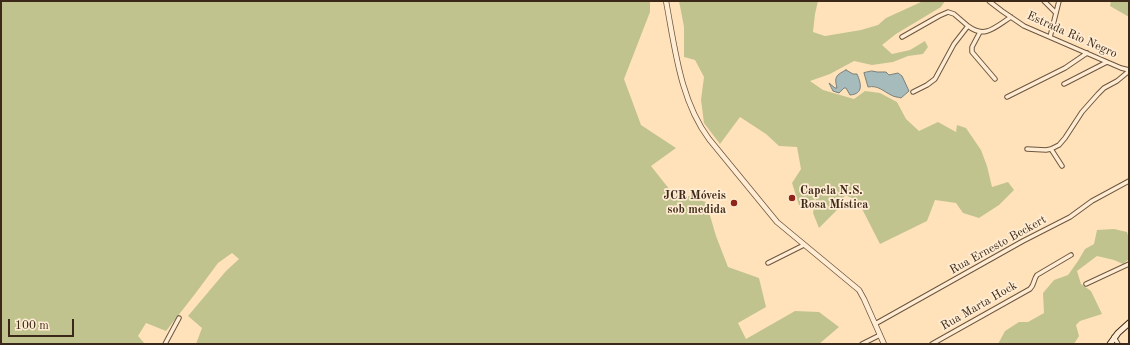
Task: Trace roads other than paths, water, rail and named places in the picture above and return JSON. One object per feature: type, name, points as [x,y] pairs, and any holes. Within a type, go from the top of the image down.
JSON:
[{"type":"main road","points":[[1110,344],[1121,329],[1129,323]]},
{"type":"street","points":[[666,1],[678,63],[686,94],[692,113],[700,127],[781,226],[859,290],[884,344]]},
{"type":"street","name":"Estrada Rio Negro","points":[[989,1],[1024,26],[1129,71]]},
{"type":"street","points":[[1044,1],[1056,13]]},
{"type":"street","points":[[1050,37],[1059,1]]},
{"type":"street","points":[[902,37],[948,12],[954,14],[974,31],[980,32],[986,32],[1010,17]]},
{"type":"street","points":[[913,92],[936,79],[954,44],[968,26]]},
{"type":"street","points":[[980,32],[972,47],[972,52],[995,79]]},
{"type":"street","points":[[1007,97],[1065,68],[1087,53]]},
{"type":"street","points":[[1064,84],[1107,62]]},
{"type":"street","points":[[1027,149],[1051,149],[1062,143],[1082,112],[1100,91],[1129,71]]},
{"type":"street","points":[[1051,149],[1062,166]]},
{"type":"street","name":"Rua Ernesto Beckert","points":[[875,324],[1070,217],[1092,201],[1129,181]]},
{"type":"street","points":[[768,263],[804,245]]},
{"type":"street","name":"Rua Marta Hock","points":[[932,344],[1030,289],[1033,286],[1037,275],[1070,255]]},
{"type":"street","points":[[1086,284],[1129,264]]},
{"type":"street","points":[[165,344],[179,318]]},
{"type":"street","points":[[862,344],[880,335]]},
{"type":"street","points":[[1114,337],[1118,344]]},
{"type":"place","name":"Capela N.S. Rosa Mística","points":[[792,198]]},
{"type":"place","name":"JCR Móveis sob medida","points":[[734,203]]}]
